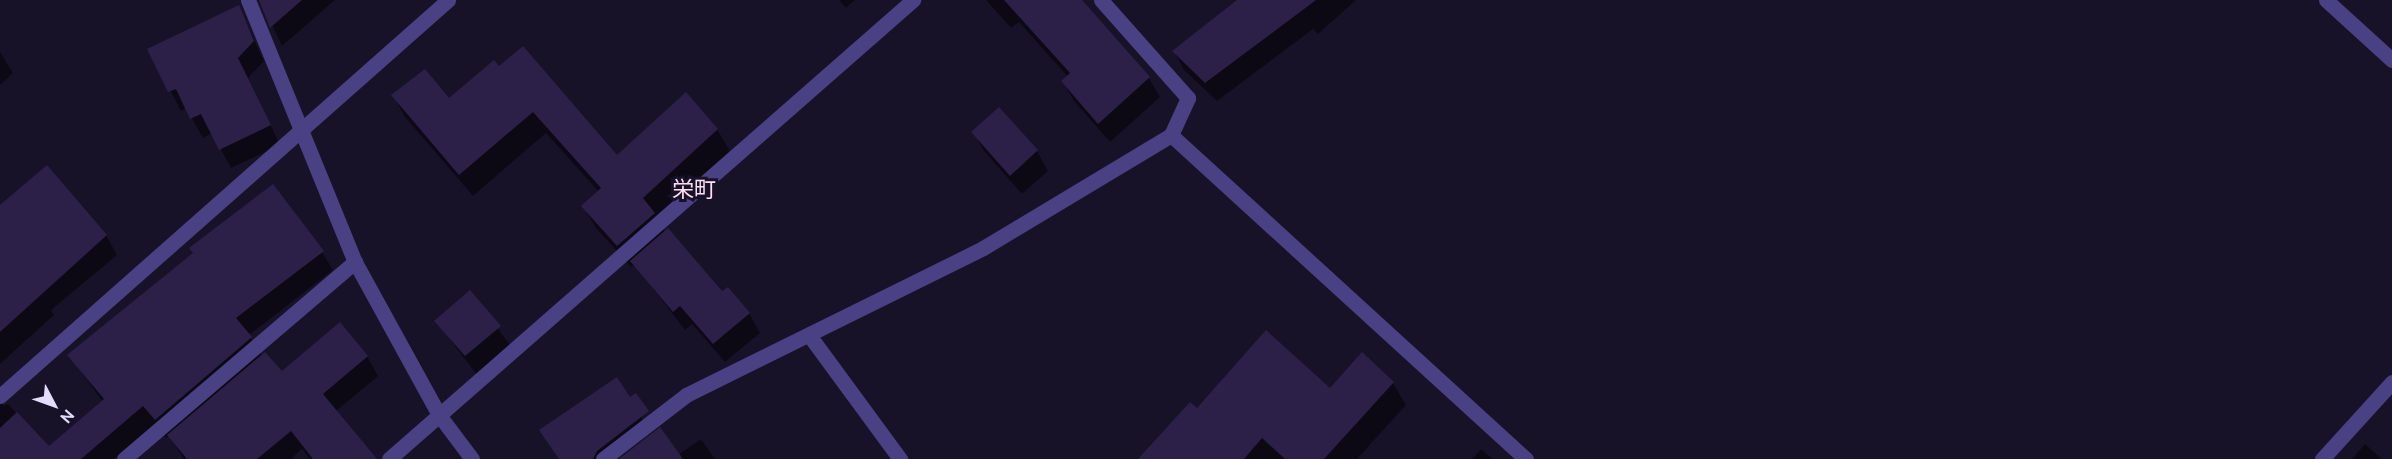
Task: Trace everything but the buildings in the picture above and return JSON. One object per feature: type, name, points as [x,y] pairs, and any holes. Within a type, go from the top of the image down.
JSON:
[{"type":"street","points":[[248,0],[355,262],[439,416],[472,459]]},
{"type":"street","points":[[0,396],[448,0]]},
{"type":"street","points":[[389,459],[913,0]]},
{"type":"street","points":[[603,459],[686,395],[983,248],[1171,135],[1188,98],[1101,0]]},
{"type":"street","points":[[2326,0],[2392,60]]},
{"type":"street","points":[[1171,135],[1526,459]]},
{"type":"street","points":[[124,459],[355,262]]},
{"type":"street","points":[[809,335],[900,459]]},
{"type":"street","points":[[2322,459],[2392,382]]},
{"type":"district","name":"栄町","points":[[694,189]]}]
